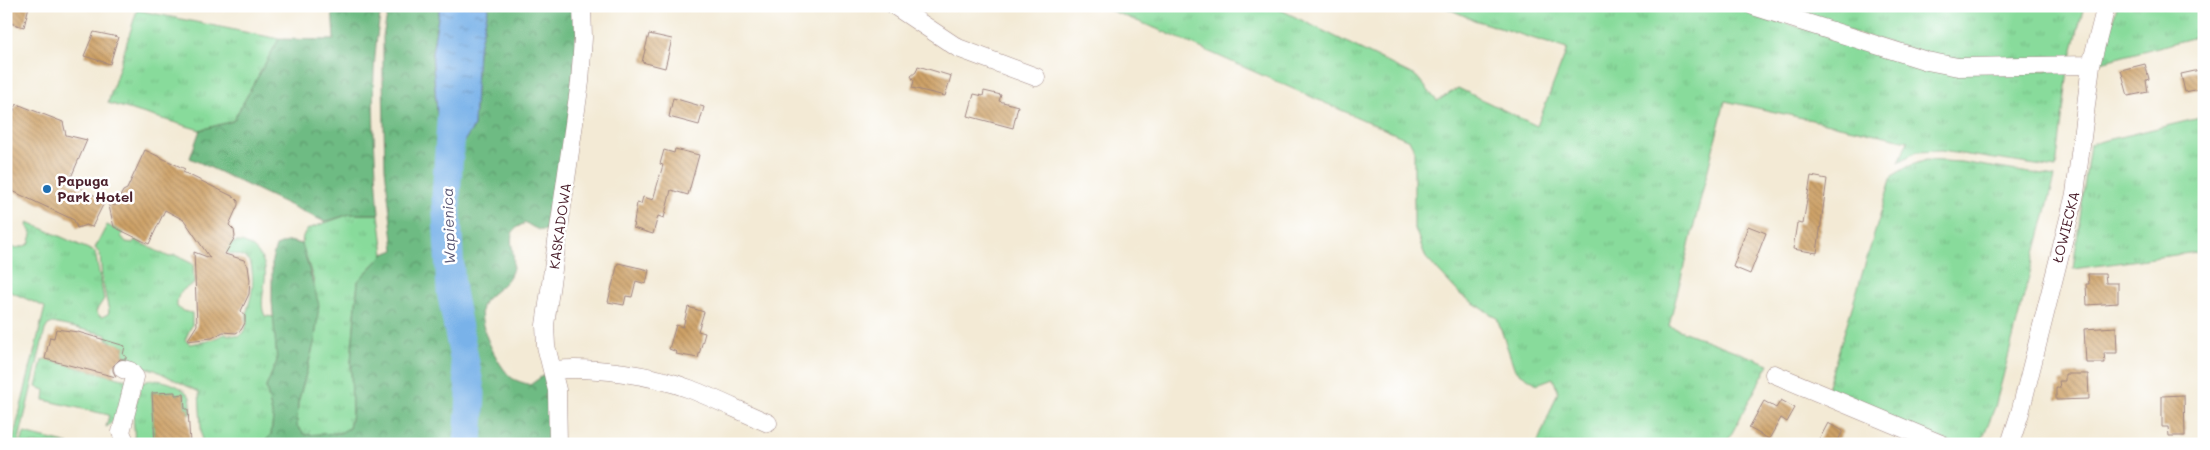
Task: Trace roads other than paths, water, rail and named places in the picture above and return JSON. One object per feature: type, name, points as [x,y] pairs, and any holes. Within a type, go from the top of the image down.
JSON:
[{"type":"street","name":"KASKADOWA","points":[[558,444],[557,390],[554,370],[546,346],[545,325],[580,82],[583,38],[582,6]]},
{"type":"street","points":[[894,6],[958,48],[1036,77]]},
{"type":"street","points":[[1753,6],[1927,61],[1958,67],[2091,65]]},
{"type":"street","name":"ŁOWIECKA","points":[[2010,444],[2020,413],[2075,194],[2091,65],[2106,6]]},
{"type":"street","points":[[123,369],[130,371],[135,377],[121,432],[126,444]]},
{"type":"street","points":[[554,370],[579,369],[617,373],[689,388],[768,423]]},
{"type":"street","points":[[1774,374],[1941,444]]},
{"type":"water","points":[[440,6],[489,6],[478,51],[474,126],[459,149],[446,146],[438,123],[432,53]]},
{"type":"waterway","name":"Wapienica","points":[[452,108],[446,196],[451,291],[471,394],[468,444]]},
{"type":"place","name":"Papuga Park Hotel","points":[[47,189]]}]
